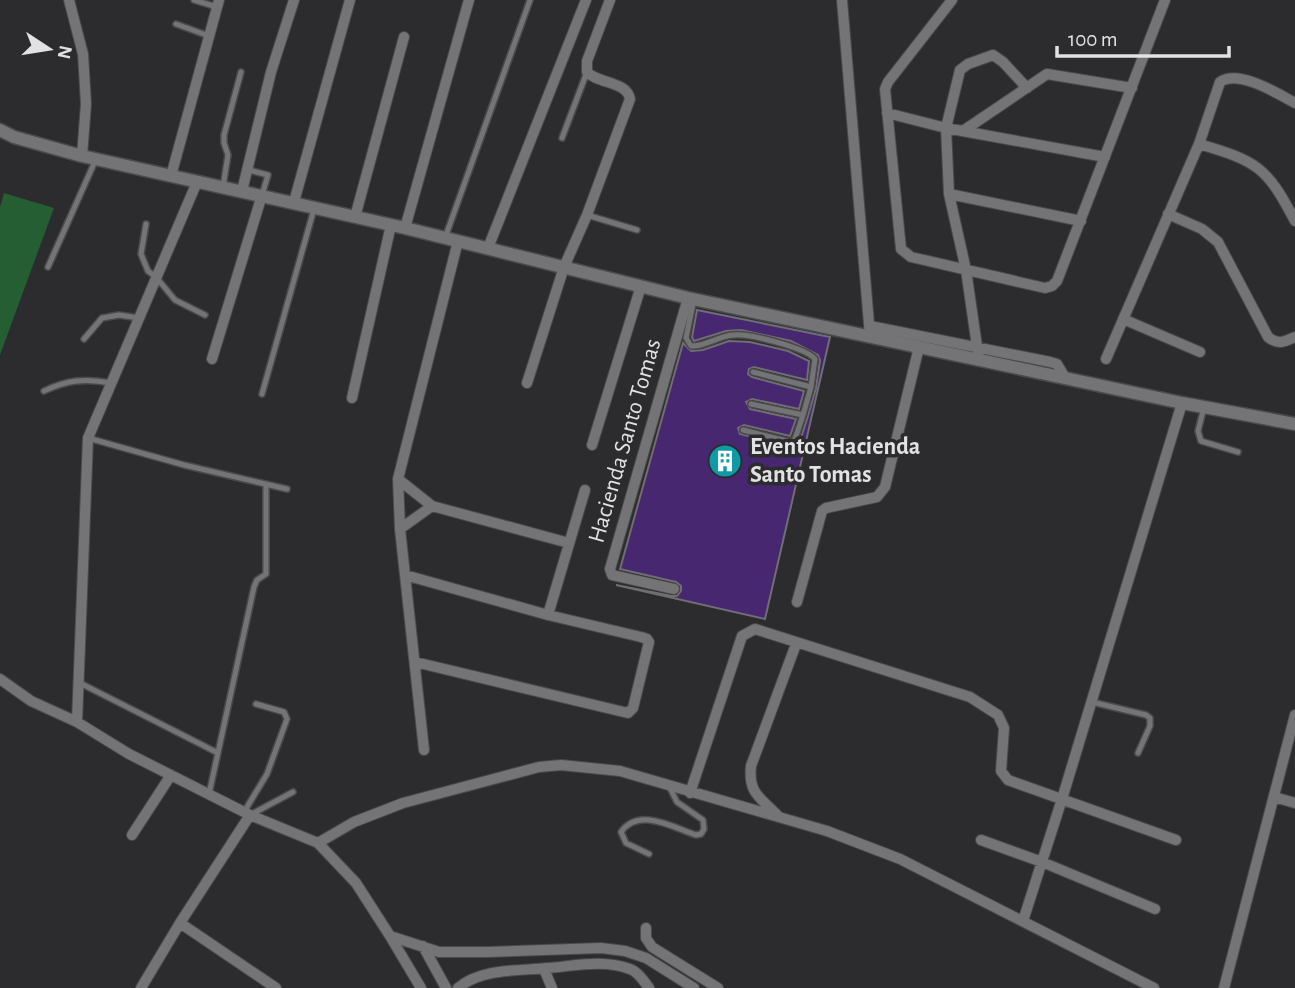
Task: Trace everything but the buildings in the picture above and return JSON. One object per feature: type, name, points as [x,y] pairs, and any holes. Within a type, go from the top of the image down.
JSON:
[{"type":"street","points":[[69,0],[83,54],[86,104],[82,156]]},
{"type":"street","points":[[243,191],[271,72],[294,0]]},
{"type":"street","points":[[294,202],[350,0]]},
{"type":"street","points":[[405,228],[469,0]]},
{"type":"street","points":[[488,248],[586,0]]},
{"type":"street","points":[[527,383],[564,267],[587,215],[631,99],[629,92],[592,78],[587,72],[587,61],[610,0]]},
{"type":"street","points":[[842,0],[870,331]]},
{"type":"street","points":[[952,0],[885,89],[901,249],[911,257],[1045,288],[1057,281],[1132,88],[1162,2]]},
{"type":"street","points":[[171,176],[218,4]]},
{"type":"street","points":[[355,217],[404,37]]},
{"type":"street","points":[[978,354],[965,270],[949,194],[946,128],[960,70],[968,64],[993,55],[1003,61],[1027,88]]},
{"type":"street","points":[[963,131],[1047,74],[1132,88]]},
{"type":"street","points":[[1106,359],[1199,145],[1220,82],[1227,77],[1238,77],[1295,103]]},
{"type":"street","points":[[887,113],[946,128],[1105,157]]},
{"type":"street","points":[[0,130],[14,137],[82,156],[294,202],[691,298],[870,331],[978,354],[1066,379],[1182,404],[1295,424]]},
{"type":"street","points":[[1199,145],[1233,154],[1257,166],[1279,190],[1295,221]]},
{"type":"street","points":[[76,722],[88,438],[197,181]]},
{"type":"street","points":[[949,194],[1081,221]]},
{"type":"street","points":[[212,359],[262,195]]},
{"type":"street","points":[[1168,214],[1202,229],[1218,242],[1268,337],[1275,343],[1295,337]]},
{"type":"street","points":[[352,398],[391,225]]},
{"type":"street","points":[[424,750],[400,529],[398,479],[451,239]]},
{"type":"street","points":[[592,445],[641,286]]},
{"type":"street","name":"Hacienda Santo Tomas","points":[[674,589],[612,575],[610,569],[691,298]]},
{"type":"street","points":[[1123,318],[1200,352]]},
{"type":"street","points":[[870,331],[919,347],[978,354]]},
{"type":"street","points":[[797,602],[822,511],[877,496],[886,487],[919,347]]},
{"type":"street","points":[[1023,921],[1182,404]]},
{"type":"street","points":[[398,479],[432,506],[569,543]]},
{"type":"street","points":[[548,615],[585,490]]},
{"type":"street","points":[[400,529],[432,506]]},
{"type":"street","points":[[405,575],[548,615],[648,639],[649,642],[633,708],[628,713],[415,662]]},
{"type":"street","points":[[690,793],[742,636],[755,629],[970,697],[998,715],[1004,728],[1001,771],[1008,780],[1176,840]]},
{"type":"street","points":[[780,818],[757,796],[749,779],[751,766],[796,644]]},
{"type":"street","points":[[0,679],[31,701],[76,722],[129,754],[247,814],[318,843],[356,883],[421,988]]},
{"type":"street","points":[[1224,988],[1295,715]]},
{"type":"street","points":[[318,843],[354,822],[403,803],[539,767],[561,765],[620,771],[827,831],[900,859],[1154,988]]},
{"type":"street","points":[[132,835],[171,775]]},
{"type":"street","points":[[1273,797],[1295,803]]},
{"type":"street","points":[[141,988],[247,814]]},
{"type":"street","points":[[981,840],[1155,909]]},
{"type":"street","points":[[180,923],[276,988]]},
{"type":"street","points":[[646,928],[646,938],[652,947],[718,988]]},
{"type":"street","points":[[390,936],[439,952],[601,948],[625,951],[646,958],[694,988]]},
{"type":"street","points":[[423,946],[446,988]]},
{"type":"street","points":[[457,988],[482,975],[516,969],[610,964],[633,970],[649,988]]},
{"type":"street","points":[[544,969],[552,988]]},
{"type":"lane","points":[[194,0],[218,4]]},
{"type":"lane","points":[[451,239],[530,0]]},
{"type":"lane","points":[[176,24],[209,36]]},
{"type":"lane","points":[[223,187],[228,165],[224,135],[241,72]]},
{"type":"lane","points":[[562,138],[587,72]]},
{"type":"lane","points":[[48,267],[96,159]]},
{"type":"lane","points":[[248,170],[268,175],[262,195]]},
{"type":"lane","points":[[262,394],[315,208]]},
{"type":"lane","points":[[587,215],[637,230]]},
{"type":"lane","points":[[146,224],[141,254],[148,271],[175,300],[205,314]]},
{"type":"lane","points":[[691,298],[686,338],[691,346],[734,334],[772,341],[808,353],[815,359],[803,415],[791,442],[743,430]]},
{"type":"lane","points":[[84,339],[102,318],[119,315],[139,318]]},
{"type":"lane","points":[[753,372],[811,387]]},
{"type":"lane","points":[[44,391],[64,382],[94,380],[111,383]]},
{"type":"lane","points":[[751,404],[803,415]]},
{"type":"lane","points":[[1203,407],[1198,431],[1201,441],[1238,452]]},
{"type":"lane","points":[[88,438],[184,465],[287,489]]},
{"type":"lane","points":[[209,794],[254,587],[257,580],[266,574],[266,484]]},
{"type":"lane","points":[[78,681],[218,753]]},
{"type":"lane","points":[[1092,702],[1150,718],[1150,726],[1138,753]]},
{"type":"lane","points":[[247,814],[267,774],[287,719],[284,712],[256,704]]},
{"type":"lane","points":[[649,854],[626,843],[621,832],[626,824],[647,819],[696,835],[701,834],[704,829],[702,820],[677,802],[669,786]]},
{"type":"lane","points":[[247,814],[293,792]]},
{"type":"green space","points":[[4,193],[54,208],[0,355],[0,207]]},
{"type":"place","name":"Eventos Hacienda Santo Tomas","points":[[725,461]]}]
